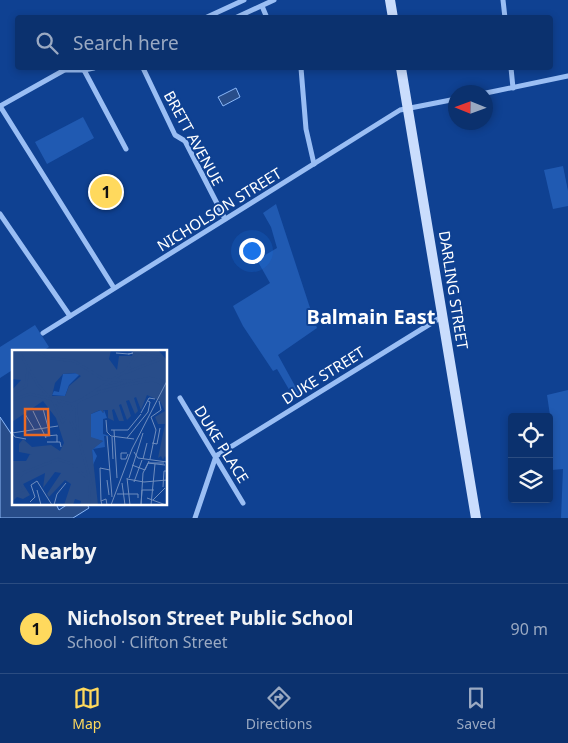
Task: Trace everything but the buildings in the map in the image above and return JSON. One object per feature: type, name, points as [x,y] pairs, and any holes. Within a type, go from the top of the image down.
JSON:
[{"type":"street","points":[[212,15],[244,0]]},
{"type":"street","points":[[242,15],[274,0]]},
{"type":"street","points":[[389,0],[392,15]]},
{"type":"street","points":[[503,0],[505,15]]},
{"type":"street","points":[[262,6],[265,15]]},
{"type":"street","points":[[65,70],[0,106],[114,288]]},
{"type":"street","points":[[84,70],[126,149]]},
{"type":"street","name":"BRETT AVENUE","points":[[144,70],[175,135],[185,141],[225,220]]},
{"type":"street","points":[[301,70],[306,129],[314,164]]},
{"type":"street","name":"DARLING STREET","points":[[401,70],[476,518]]},
{"type":"street","points":[[511,70],[513,88]]},
{"type":"street","points":[[493,92],[568,76]]},
{"type":"street","name":"NICHOLSON STREET","points":[[43,333],[400,110],[448,101]]},
{"type":"street","points":[[0,214],[70,316]]},
{"type":"street","name":"DUKE STREET","points":[[216,456],[443,316]]},
{"type":"street","name":"DUKE PLACE","points":[[180,398],[243,503]]},
{"type":"street","points":[[195,518],[216,456]]},
{"type":"shaded area","points":[[236,88],[240,97],[223,106],[218,97]]},
{"type":"shaded area","points":[[83,117],[94,138],[47,164],[35,142]]},
{"type":"shaded area","points":[[563,166],[568,191],[568,206],[553,209],[544,170]]},
{"type":"shaded area","points":[[276,204],[317,328],[278,355],[300,395],[294,398],[277,369],[273,371],[243,326],[233,306],[270,283],[257,260],[277,248],[271,227],[263,213]]},
{"type":"shaded area","points":[[35,325],[49,347],[44,350],[12,350],[12,370],[0,378],[0,347]]},
{"type":"shaded area","points":[[568,390],[568,518],[561,518],[563,469],[553,470],[553,413],[550,413],[547,395]]},
{"type":"shaded area","points":[[0,417],[12,435],[12,506],[57,506],[59,510],[65,506],[88,506],[89,508],[73,518],[0,518]]},
{"type":"place","name":"Nicholson Street Public School","points":[[106,192]]},
{"type":"district","name":"Balmain East","points":[[371,316]]}]
